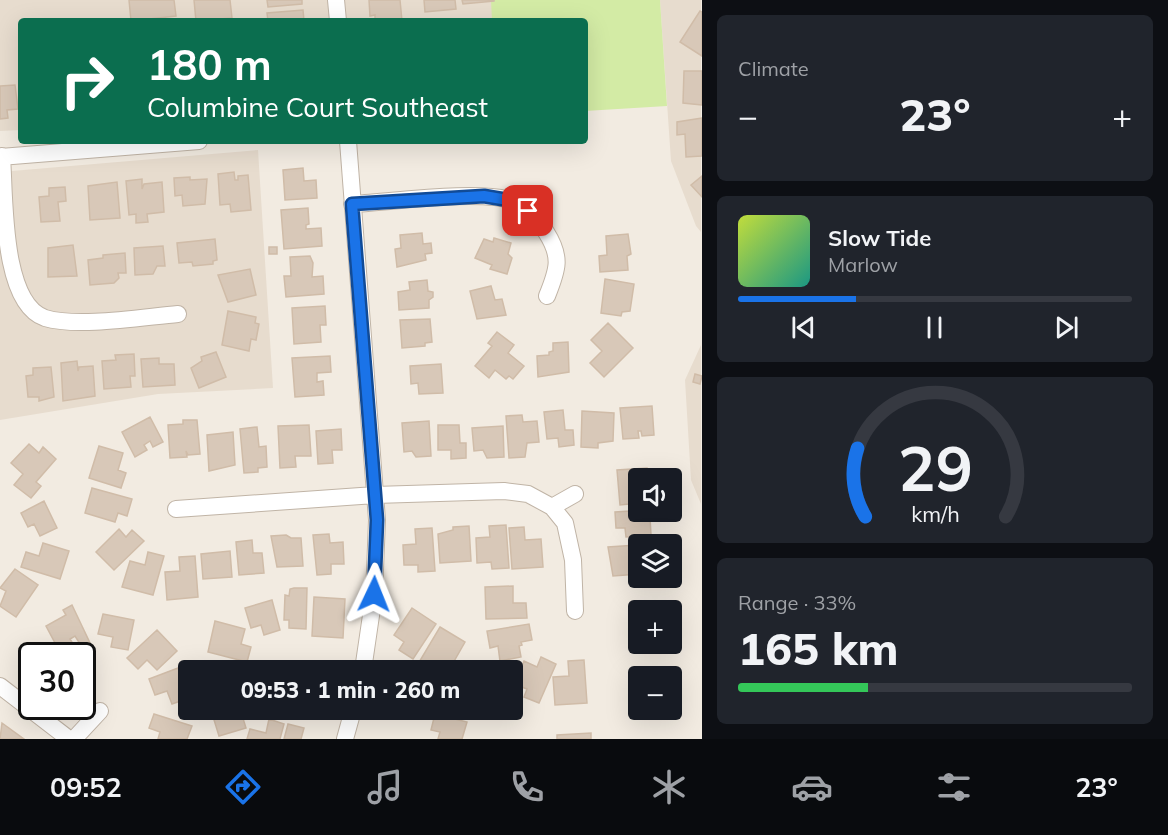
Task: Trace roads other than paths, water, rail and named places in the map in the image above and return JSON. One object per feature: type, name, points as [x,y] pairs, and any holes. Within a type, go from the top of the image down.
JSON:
[{"type":"street","points":[[336,0],[338,18]]},
{"type":"street","points":[[162,144],[1,157],[11,273],[23,299],[44,318],[79,322],[178,314]]},
{"type":"street","points":[[348,144],[375,495],[374,594],[364,660]]},
{"type":"street","points":[[352,204],[484,196],[514,201],[536,219],[557,249],[557,265],[547,296]]},
{"type":"street","points":[[176,510],[375,495],[504,491],[528,494],[552,507],[565,523],[570,538],[575,611]]},
{"type":"street","points":[[552,507],[575,494]]},
{"type":"street","points":[[0,686],[71,739],[100,711]]},
{"type":"street","points":[[345,739],[350,720]]}]
